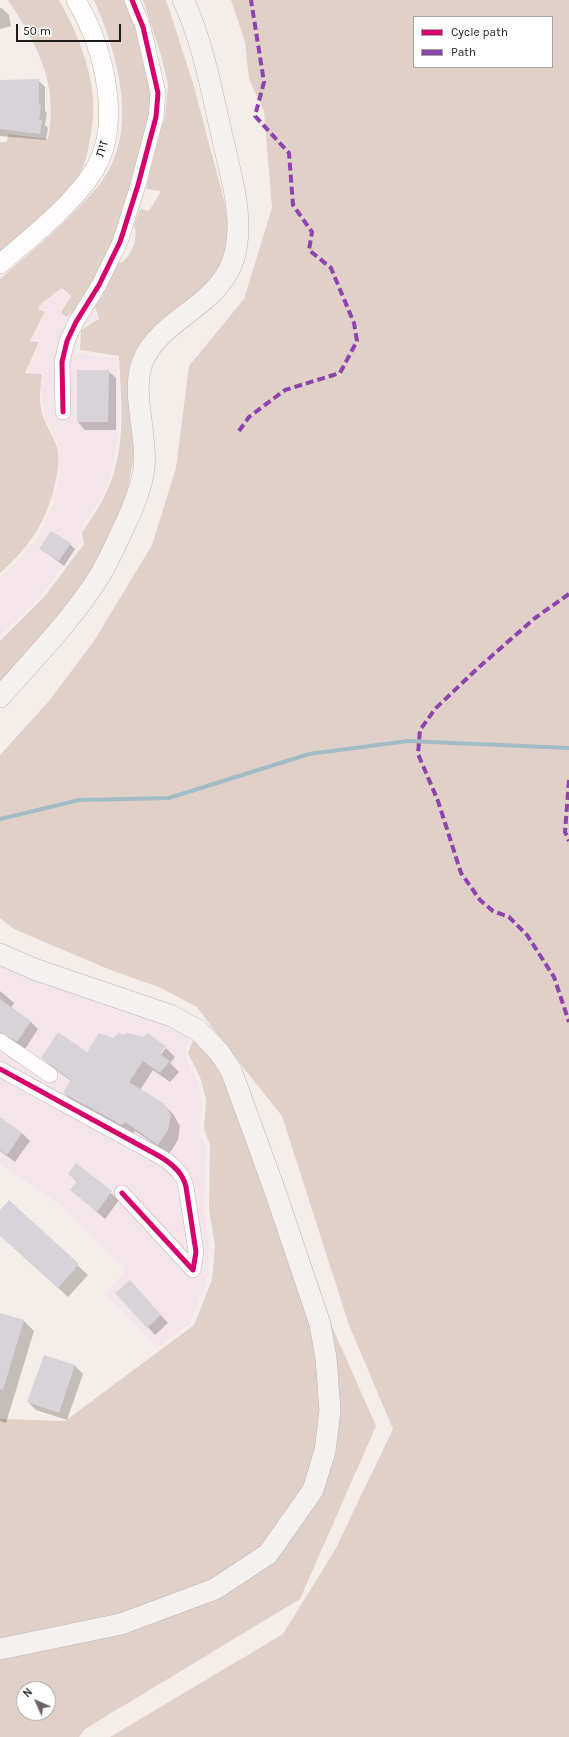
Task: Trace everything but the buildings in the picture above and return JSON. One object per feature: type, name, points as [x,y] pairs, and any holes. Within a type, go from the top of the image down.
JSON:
[{"type":"main road","points":[[0,697],[82,602],[100,575],[114,548],[140,488],[144,468],[145,448],[139,378],[145,355],[165,332],[217,287],[226,275],[237,246],[237,214],[228,162],[208,74],[198,39],[183,0]]},
{"type":"main road","points":[[0,954],[34,969],[172,1016],[199,1031],[219,1052],[231,1070],[275,1191],[320,1324],[326,1358],[330,1411],[325,1451],[313,1490],[268,1554],[214,1589],[121,1624],[0,1649]]},
{"type":"street","name":"זית","points":[[0,264],[58,213],[76,194],[90,177],[102,156],[107,134],[108,111],[106,83],[101,59],[92,31],[76,0]]},
{"type":"street","points":[[63,412],[62,362],[67,341],[99,285],[120,242],[138,186],[156,117],[158,93],[143,27],[132,0]]},
{"type":"street","points":[[0,1041],[50,1075]]},
{"type":"street","points":[[0,1069],[158,1156],[177,1170],[183,1178],[186,1187],[196,1252],[193,1270],[122,1193]]},
{"type":"shaded area","points":[[8,0],[59,0],[83,52],[92,88],[93,106],[92,125],[88,148],[82,169],[61,196],[41,216],[0,252],[0,142],[7,142],[8,134],[48,139],[51,119],[48,82],[43,65],[28,33]]},
{"type":"shaded area","points":[[94,0],[126,0],[138,27],[149,74],[152,107],[119,228],[90,291],[79,302],[80,308],[74,315],[70,314],[67,317],[61,312],[71,296],[62,288],[42,303],[38,309],[45,312],[30,341],[39,342],[25,373],[42,374],[40,391],[41,408],[44,419],[57,447],[58,470],[47,511],[42,522],[20,553],[0,573],[0,279],[51,234],[88,198],[99,185],[112,164],[119,142],[122,118],[121,94],[117,69],[111,45]]},
{"type":"shaded area","points":[[143,0],[166,0],[193,83],[225,204],[228,225],[227,247],[218,268],[209,282],[159,326],[127,493],[114,528],[97,562],[71,604],[0,685],[0,641],[45,596],[84,544],[82,533],[105,497],[118,459],[121,425],[119,356],[80,350],[81,330],[99,319],[95,306],[102,296],[117,264],[122,262],[130,254],[133,248],[135,242],[134,225],[140,209],[149,211],[161,191],[146,189],[156,145],[165,117],[168,85],[161,55]]},
{"type":"shaded area","points":[[231,0],[569,0],[569,1737],[110,1737],[283,1634],[335,1550],[393,1429],[349,1325],[282,1116],[197,1007],[161,988],[108,969],[14,929],[0,918],[0,755],[49,701],[94,641],[152,545],[176,468],[189,366],[244,299],[272,208],[264,111],[249,79],[245,42]]},
{"type":"shaded area","points":[[62,289],[70,296],[60,311],[62,316],[67,318],[70,315],[93,306],[97,318],[80,329],[76,352],[90,356],[117,358],[119,424],[117,442],[111,472],[105,490],[79,533],[81,543],[40,597],[0,636],[0,577],[16,563],[38,537],[52,507],[60,470],[58,445],[45,417],[41,395],[43,373],[27,372],[41,341],[32,339],[46,312],[39,309],[42,303]]},
{"type":"shaded area","points":[[0,963],[156,1017],[190,1036],[184,1052],[197,1081],[202,1105],[199,1132],[206,1146],[204,1208],[209,1240],[208,1277],[190,1323],[158,1347],[106,1295],[126,1269],[62,1205],[0,1163]]},
{"type":"shaded area","points":[[195,1036],[207,1051],[220,1073],[376,1426],[300,1599],[85,1729],[79,1737],[0,1737],[0,1419],[65,1421],[194,1325],[212,1280],[215,1245],[209,1209],[210,1145],[204,1129],[206,1100],[200,1077],[188,1053]]},
{"type":"waterway","points":[[0,819],[79,800],[169,798],[309,754],[408,741],[569,748]]},
{"type":"marked path","points":[[239,431],[249,417],[285,390],[340,373],[357,341],[354,323],[331,268],[309,250],[312,232],[293,205],[289,153],[255,116],[264,82],[251,0]]},
{"type":"marked path","points":[[569,594],[535,618],[478,668],[435,709],[420,730],[418,754],[438,801],[461,873],[480,900],[493,911],[509,917],[527,935],[554,977],[569,1022]]},
{"type":"marked path","points":[[569,780],[565,832],[569,841]]},
{"type":"cycle path","points":[[63,412],[62,362],[67,341],[76,322],[99,285],[120,242],[138,185],[156,117],[158,93],[143,27],[132,0]]},
{"type":"cycle path","points":[[0,1069],[159,1156],[176,1168],[186,1187],[196,1252],[193,1270],[122,1193]]}]
